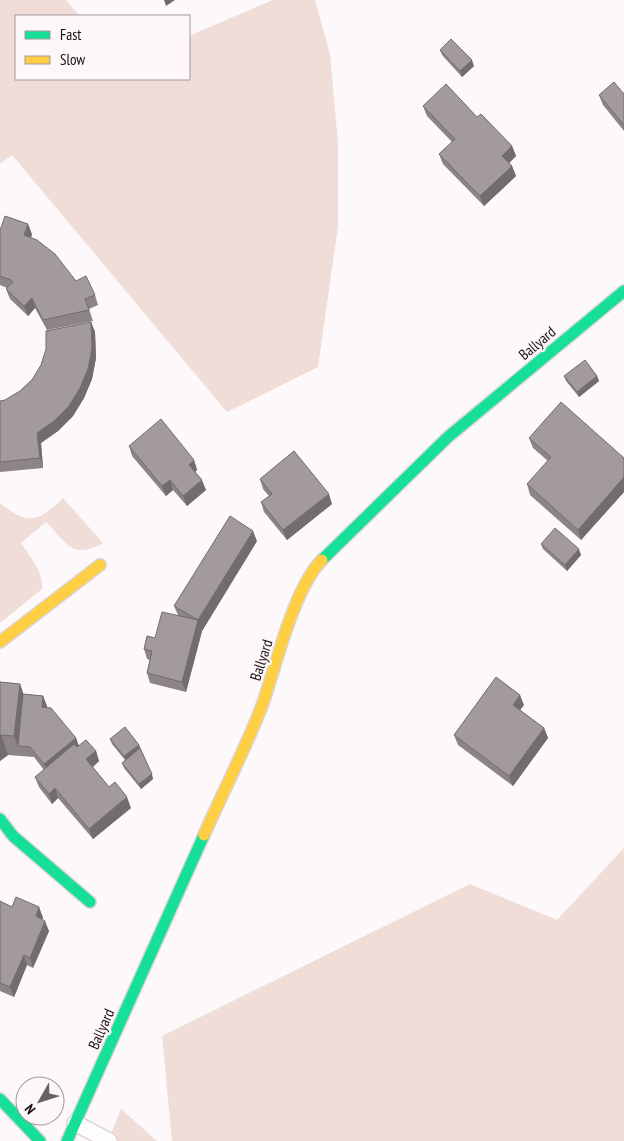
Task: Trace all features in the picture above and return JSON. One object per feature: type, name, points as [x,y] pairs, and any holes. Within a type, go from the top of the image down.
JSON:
[{"type":"street","name":"Ballyard","points":[[67,1141],[262,706],[287,628],[312,570],[448,437],[624,291]]},
{"type":"street","points":[[0,642],[100,564]]},
{"type":"street","points":[[0,819],[13,836],[90,902]]},
{"type":"street","points":[[0,1099],[40,1141]]},
{"type":"lane","points":[[75,1123],[109,1141]]},
{"type":"shaded area","points":[[0,0],[66,0],[79,15],[15,15],[15,80],[190,80],[190,36],[273,0],[315,0],[330,54],[338,143],[338,226],[318,367],[227,412],[12,155],[0,164]]},
{"type":"shaded area","points":[[63,498],[103,543],[84,550],[70,547],[46,522],[21,543],[39,571],[42,589],[0,623],[0,503],[18,515],[33,518],[47,512]]},
{"type":"shaded area","points":[[624,848],[624,1141],[172,1141],[162,1036],[470,884],[557,920]]},
{"type":"shaded area","points":[[121,1109],[157,1141],[108,1141]]},
{"type":"building","points":[[451,39],[472,60],[460,71],[440,50]]},
{"type":"building","points":[[614,82],[624,93],[624,125],[599,95]]},
{"type":"building","points":[[446,84],[477,117],[481,114],[512,146],[502,156],[512,166],[480,196],[439,154],[455,139],[423,106]]},
{"type":"building","points":[[5,216],[28,224],[24,235],[37,240],[55,254],[76,281],[86,276],[95,295],[85,299],[89,310],[43,320],[32,298],[24,306],[6,289],[13,282],[0,276],[0,228]]},
{"type":"building","points":[[91,322],[92,348],[88,369],[80,388],[69,406],[54,421],[37,433],[40,458],[0,462],[0,401],[20,391],[32,380],[41,365],[46,349],[46,331]]},
{"type":"building","points":[[585,360],[597,376],[577,392],[564,376]]},
{"type":"building","points":[[561,402],[624,458],[624,477],[578,530],[527,484],[551,457],[529,438]]},
{"type":"building","points":[[161,419],[194,460],[189,465],[202,480],[183,496],[170,480],[162,486],[129,446]]},
{"type":"building","points":[[294,451],[329,494],[283,530],[261,502],[272,494],[260,479]]},
{"type":"building","points":[[230,516],[253,531],[198,620],[174,606]]},
{"type":"building","points":[[555,528],[579,549],[565,565],[541,544]]},
{"type":"building","points":[[162,612],[198,620],[182,682],[147,673],[152,651],[144,649],[147,636],[155,638]]},
{"type":"building","points":[[496,677],[520,695],[513,705],[544,728],[509,776],[454,735]]},
{"type":"building","points":[[0,682],[20,684],[14,736],[0,736]]},
{"type":"building","points":[[23,694],[43,696],[42,707],[51,708],[76,738],[44,764],[30,747],[18,746]]},
{"type":"building","points":[[125,727],[139,745],[124,756],[110,739]]},
{"type":"building","points":[[86,740],[96,751],[86,759],[109,787],[115,782],[127,797],[89,829],[55,788],[49,794],[35,777],[74,744],[77,747]]},
{"type":"building","points":[[140,748],[152,774],[139,784],[122,763]]},
{"type":"building","points":[[16,897],[39,907],[36,916],[45,921],[30,958],[24,955],[10,987],[0,983],[0,901],[12,907]]},
{"type":"traffic: fast","points":[[322,560],[448,437],[624,291]]},
{"type":"traffic: fast","points":[[0,819],[13,836],[90,902]]},
{"type":"traffic: fast","points":[[67,1141],[204,835]]},
{"type":"traffic: fast","points":[[0,1099],[40,1141]]},
{"type":"traffic: slow","points":[[204,835],[263,703],[294,608],[312,573],[322,560]]},
{"type":"traffic: slow","points":[[0,642],[100,565]]}]
